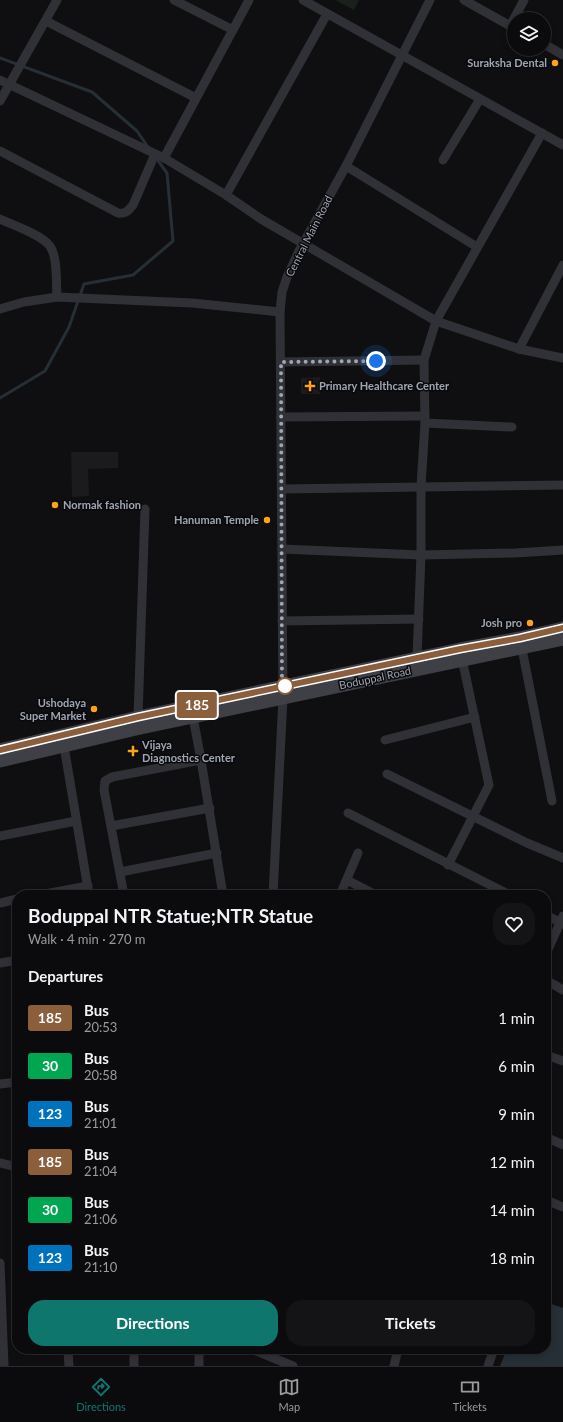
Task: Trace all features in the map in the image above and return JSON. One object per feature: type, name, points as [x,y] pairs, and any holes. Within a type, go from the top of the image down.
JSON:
[{"type":"street","points":[[0,101],[4,82],[46,21],[57,0]]},
{"type":"street","points":[[174,0],[233,30]]},
{"type":"street","points":[[164,158],[249,0]]},
{"type":"street","points":[[303,0],[563,145]]},
{"type":"street","name":"Central Main Road","points":[[273,890],[282,692],[280,312],[282,292],[287,277],[303,243],[346,166],[401,54],[430,0]]},
{"type":"street","points":[[464,0],[507,24]]},
{"type":"street","points":[[519,12],[524,0]]},
{"type":"street","points":[[226,195],[327,14]]},
{"type":"street","points":[[46,21],[196,98]]},
{"type":"street","points":[[551,48],[563,55]]},
{"type":"street","points":[[4,82],[164,158],[226,195],[261,219],[436,321],[519,349],[563,358]]},
{"type":"street","points":[[443,160],[480,98]]},
{"type":"street","points":[[418,657],[421,555],[421,486],[425,420],[424,360],[436,321],[542,133]]},
{"type":"street","points":[[0,151],[122,214],[127,212],[133,205],[155,154]]},
{"type":"street","points":[[346,166],[477,247]]},
{"type":"street","points":[[0,219],[38,237],[49,245],[54,256],[57,298]]},
{"type":"street","points":[[519,349],[563,265]]},
{"type":"street","points":[[0,309],[24,302],[57,298],[185,303],[280,312]]},
{"type":"street","points":[[281,362],[424,360]]},
{"type":"street","points":[[281,417],[425,420],[512,427]]},
{"type":"street","points":[[282,489],[563,485]]},
{"type":"street","points":[[138,717],[145,509]]},
{"type":"street","points":[[282,549],[421,555],[515,553],[563,550]]},
{"type":"street","points":[[282,621],[419,619]]},
{"type":"street","name":"Boduppal Road","points":[[0,761],[193,717],[282,692],[418,657],[520,638],[563,628]]},
{"type":"street","name":"Boduppal Road","points":[[0,750],[138,717],[522,649],[563,639]]},
{"type":"street","points":[[522,649],[552,801]]},
{"type":"street","points":[[448,865],[489,785],[462,659]]},
{"type":"street","points":[[193,717],[210,808],[222,890]]},
{"type":"street","points":[[385,740],[475,717]]},
{"type":"street","points":[[64,746],[88,890]]},
{"type":"street","points":[[123,890],[104,790],[106,782],[112,777],[201,760]]},
{"type":"street","points":[[387,774],[527,843],[563,858]]},
{"type":"street","points":[[111,826],[210,808]]},
{"type":"street","points":[[348,813],[500,890]]},
{"type":"street","points":[[0,836],[76,821]]},
{"type":"street","points":[[342,890],[358,853]]},
{"type":"street","points":[[120,872],[217,854]]},
{"type":"street","points":[[347,880],[366,890]]},
{"type":"street","points":[[0,903],[12,900]]},
{"type":"street","points":[[551,917],[562,921],[551,944]]},
{"type":"street","points":[[0,963],[12,961]]},
{"type":"street","points":[[551,983],[563,990]]},
{"type":"street","points":[[551,1057],[563,1061]]},
{"type":"street","points":[[0,1084],[12,1083]]},
{"type":"street","points":[[551,1139],[563,1145]]},
{"type":"street","points":[[0,1163],[12,1166]]},
{"type":"street","points":[[551,1202],[563,1207]]},
{"type":"street","points":[[0,1263],[4,1366]]},
{"type":"street","points":[[68,1354],[69,1366]]},
{"type":"street","points":[[134,1354],[134,1366]]},
{"type":"street","points":[[199,1354],[199,1366]]},
{"type":"street","points":[[260,1354],[274,1362],[293,1366]]},
{"type":"street","points":[[394,1366],[397,1354]]},
{"type":"street","points":[[488,1366],[492,1354]]},
{"type":"shaded area","points":[[335,0],[359,0],[354,10]]},
{"type":"shaded area","name":"Primary Healthcare Center","points":[[320,377],[320,394],[301,394],[301,378]]},
{"type":"shaded area","points":[[71,452],[118,452],[118,468],[88,469],[89,496],[72,497]]},
{"type":"shaded area","points":[[551,1304],[563,1308],[563,1366],[500,1366],[505,1354],[551,1354]]},
{"type":"waterway","points":[[0,58],[92,92],[137,131],[148,147]]},
{"type":"waterway","points":[[0,398],[45,371],[69,327],[84,284],[133,275],[173,241],[167,173],[156,158]]},
{"type":"bus line","name":"185","points":[[0,750],[138,717],[563,628]]},
{"type":"place","name":"Suraksha Dental","points":[[555,63]]},
{"type":"place","name":"Primary Healthcare Center","points":[[310,386]]},
{"type":"place","name":"Normak fashion","points":[[55,505]]},
{"type":"place","name":"Hanuman Temple","points":[[267,520]]},
{"type":"place","name":"Josh pro","points":[[530,623]]},
{"type":"place","name":"Ushodaya Super Market","points":[[94,709]]},
{"type":"place","name":"Vijaya Diagnostics Center","points":[[133,751]]},
{"type":"route","points":[[285,686],[282,687],[281,362],[376,361]]}]
